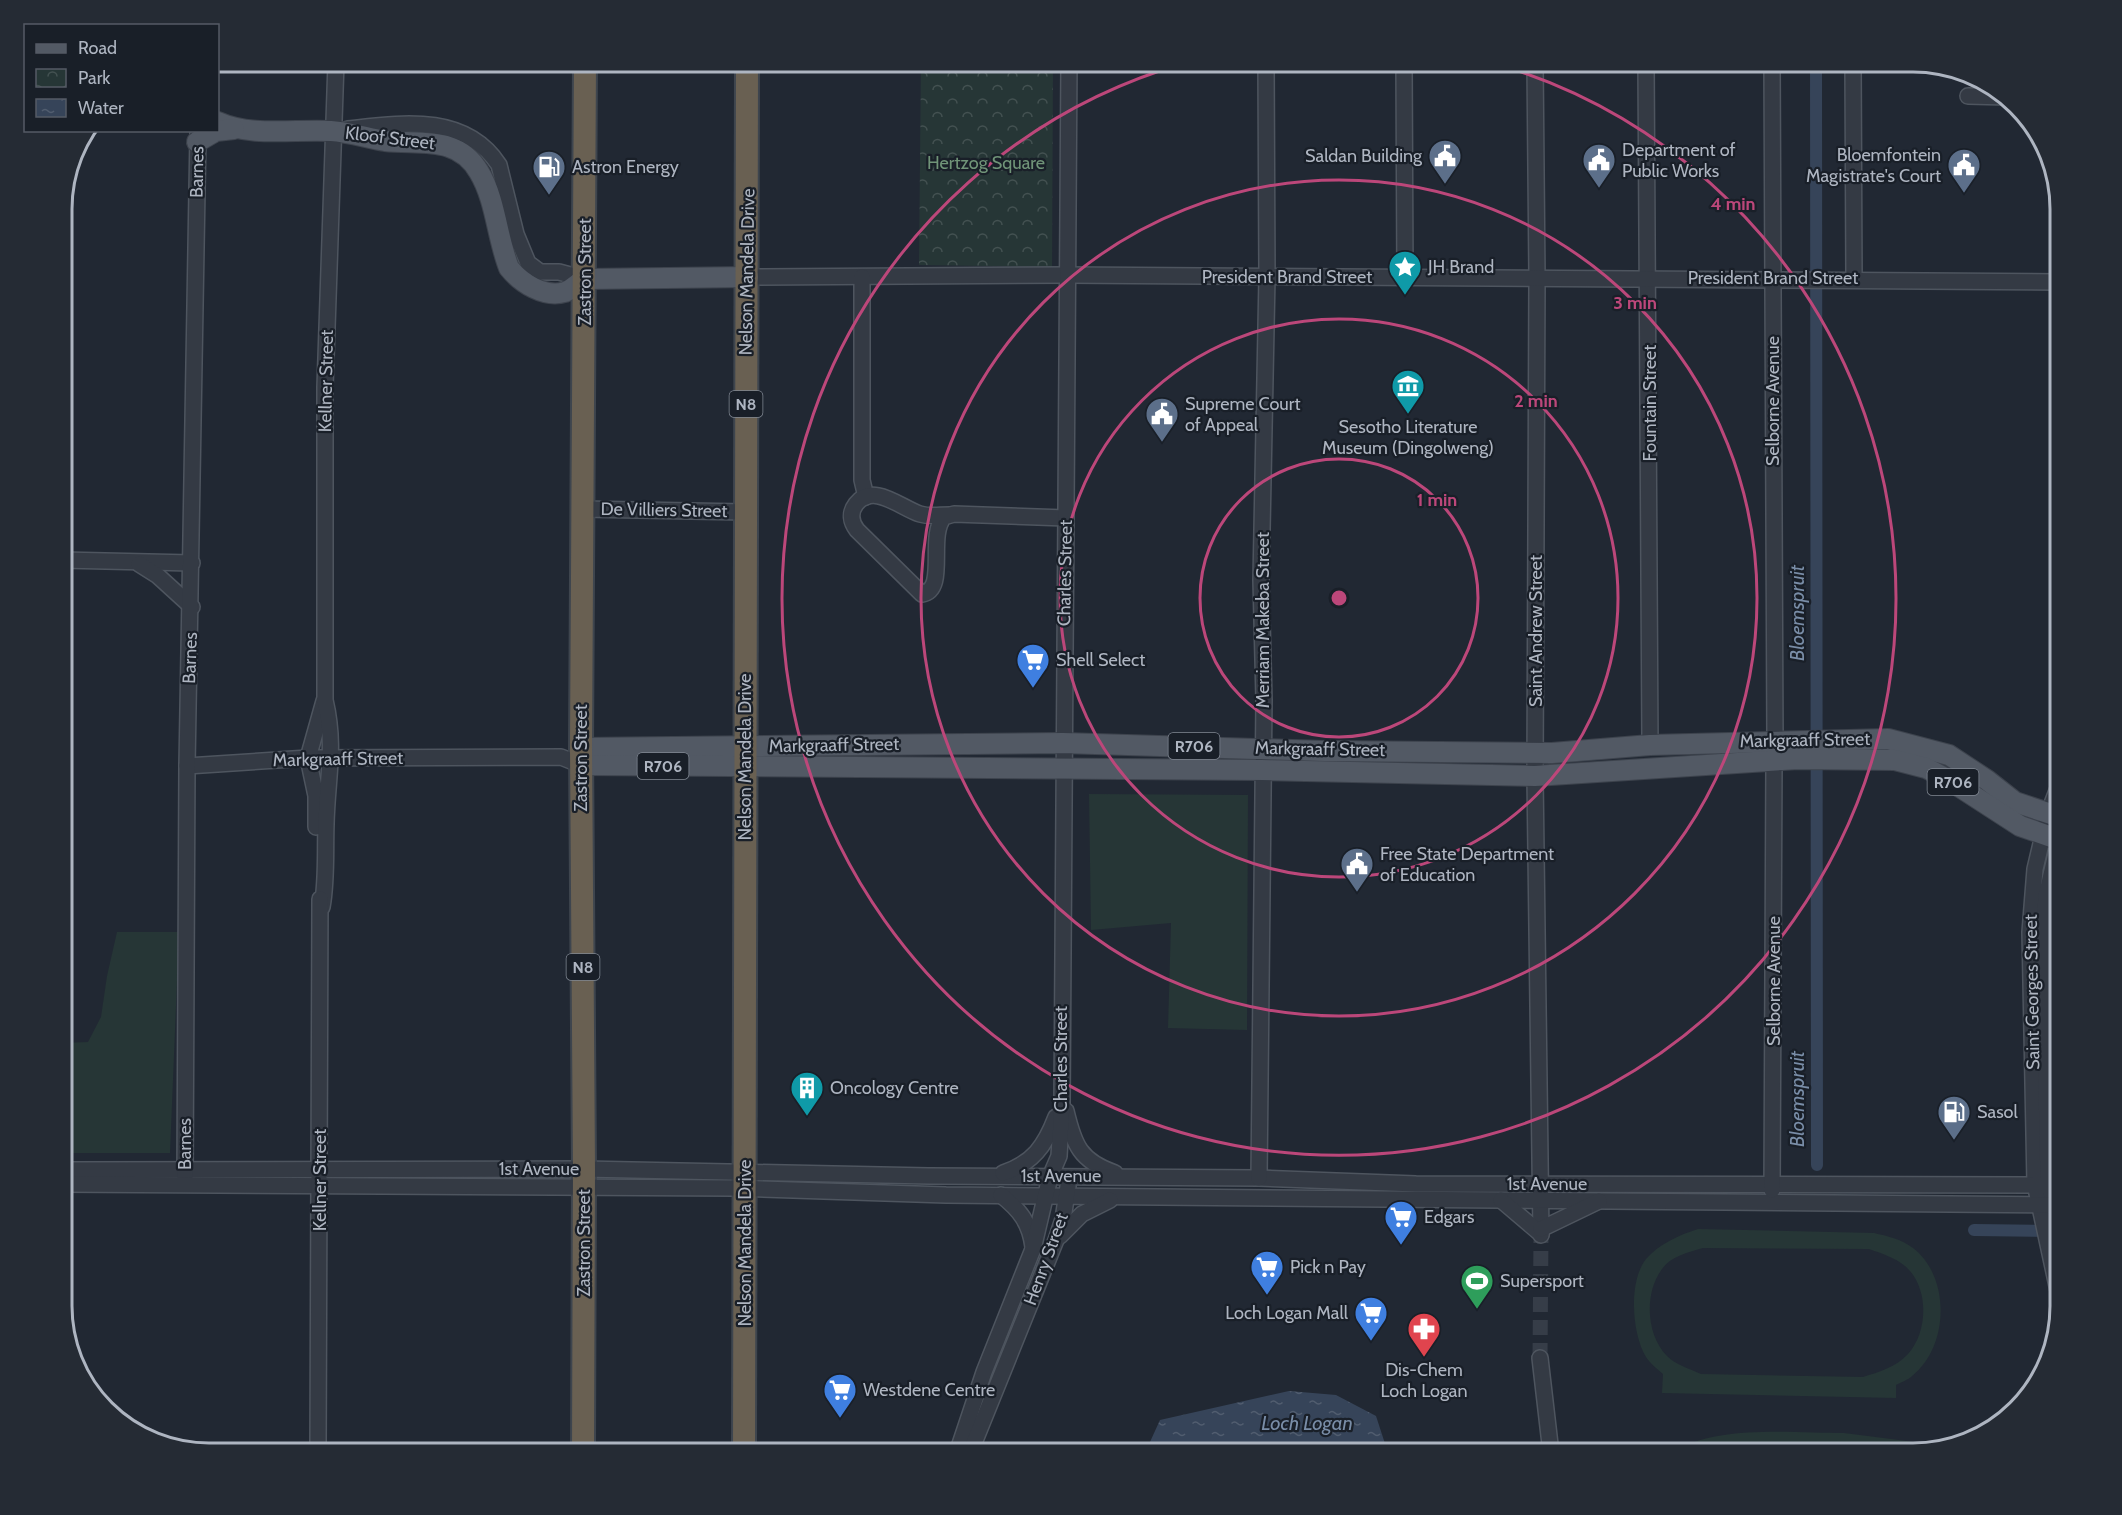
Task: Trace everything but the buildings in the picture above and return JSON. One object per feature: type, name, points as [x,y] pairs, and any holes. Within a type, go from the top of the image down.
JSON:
[{"type":"highway","name":"Zastron Street","points":[[583,1443],[584,1179],[574,756],[583,509],[585,72]]},
{"type":"highway","name":"Nelson Mandela Drive","points":[[744,1443],[747,72]]},
{"type":"main road","points":[[226,126],[333,131]]},
{"type":"main road","name":"Kloof Street","points":[[333,131],[386,141],[434,142],[455,148],[469,158],[480,172],[503,252],[518,279],[537,290],[564,292],[585,279]]},
{"type":"main road","name":"President Brand Street","points":[[585,279],[748,277]]},
{"type":"main road","name":"Markgraaff Street","points":[[744,757],[1063,743],[1536,753],[1775,740],[1799,749],[1851,748],[1898,741],[1949,755],[2015,802],[2050,815]]},
{"type":"main road","points":[[1650,745],[1659,766]]},
{"type":"main road","name":"Markgraaff Street","points":[[1851,748],[1926,768],[1950,780],[2019,826],[2050,836]]},
{"type":"main road","name":"Markgraaff Street","points":[[574,756],[744,757],[1063,769],[1262,770],[1535,776],[1774,760],[1799,749]]},
{"type":"street","name":"Kellner Street","points":[[322,907],[325,891],[327,792],[332,758],[331,732],[325,700],[325,387],[336,72]]},
{"type":"street","name":"Charles Street","points":[[1059,1156],[1069,72]]},
{"type":"street","name":"Merriam Makeba Street","points":[[1259,1178],[1261,580],[1267,277],[1266,72]]},
{"type":"street","points":[[1404,72],[1405,277]]},
{"type":"street","name":"Saint Andrew Street","points":[[1535,72],[1537,277],[1535,776],[1541,1233]]},
{"type":"street","name":"Fountain Street","points":[[1646,72],[1650,745]]},
{"type":"street","name":"Selborne Avenue","points":[[1772,72],[1780,278],[1775,740]]},
{"type":"street","points":[[1853,72],[1854,279]]},
{"type":"street","points":[[335,92],[345,116],[359,122],[382,126]]},
{"type":"street","points":[[1968,96],[1991,97]]},
{"type":"street","name":"Kloof Street","points":[[333,131],[382,126],[446,127],[462,131],[475,139],[499,165],[516,234],[528,263],[540,272],[559,272],[585,279]]},
{"type":"street","name":"Barnes","points":[[185,1178],[187,766],[192,607],[198,136]]},
{"type":"street","name":"President Brand Street","points":[[748,277],[1067,275],[1780,278],[2050,282]]},
{"type":"street","points":[[862,277],[862,480],[866,497]]},
{"type":"street","points":[[949,515],[940,521],[936,535],[936,580],[931,591],[922,594],[853,524],[852,508],[866,497],[885,498],[922,514],[1066,518]]},
{"type":"street","name":"De Villiers Street","points":[[583,509],[745,512]]},
{"type":"street","points":[[72,561],[139,564],[192,563]]},
{"type":"street","points":[[139,564],[158,576],[192,607]]},
{"type":"street","name":"Kellner Street","points":[[318,1443],[322,907],[316,871],[316,796],[308,758],[325,700]]},
{"type":"street","name":"Markgraaff Street","points":[[187,766],[308,758],[574,756]]},
{"type":"street","name":"Selborne Avenue","points":[[1771,1202],[1773,1182],[1774,760]]},
{"type":"street","name":"Saint Georges Street","points":[[2050,851],[2031,894],[2030,932],[2048,1184],[2038,1204],[2050,1261]]},
{"type":"street","points":[[991,1176],[1022,1166],[1038,1152],[1046,1142],[1061,1097]]},
{"type":"street","points":[[1061,1097],[1081,1153],[1102,1169],[1126,1176]]},
{"type":"street","name":"Henry Street","points":[[961,1443],[984,1372],[1033,1249],[1050,1177],[1059,1156]]},
{"type":"street","name":"Henry Street","points":[[974,1443],[1056,1240],[1067,1196],[1068,1177],[1059,1156]]},
{"type":"street","name":"1st Avenue","points":[[72,1184],[320,1169],[584,1179]]},
{"type":"street","name":"1st Avenue","points":[[72,1171],[320,1185],[584,1179],[745,1180],[991,1176],[1259,1178],[1416,1184],[1773,1182],[2048,1184]]},
{"type":"street","name":"1st Avenue","points":[[745,1180],[1046,1196],[2050,1204]]},
{"type":"street","points":[[1001,1195],[1015,1206],[1028,1223],[1033,1249]]},
{"type":"street","points":[[1056,1240],[1073,1222],[1094,1206],[1121,1197]]},
{"type":"street","points":[[1501,1200],[1541,1233],[1599,1201]]},
{"type":"street","points":[[1540,1358],[1550,1443]]},
{"type":"green space","name":"Hertzog Square","points":[[921,72],[1053,72],[1052,267],[919,265]]},
{"type":"green space","points":[[1089,794],[1248,795],[1247,1030],[1168,1028],[1171,923],[1091,930]]},
{"type":"green space","points":[[117,932],[179,932],[170,1153],[72,1153],[72,1043],[88,1042],[101,1017]]},
{"type":"green space","points":[[1698,1229],[1874,1233],[1904,1242],[1925,1261],[1934,1276],[1939,1294],[1941,1312],[1939,1330],[1933,1348],[1924,1363],[1912,1376],[1896,1385],[1896,1398],[1662,1393],[1663,1374],[1646,1357],[1638,1335],[1634,1308],[1636,1281],[1640,1269],[1651,1254]],"holes":[[[1703,1248],[1869,1249],[1891,1257],[1906,1267],[1916,1280],[1923,1301],[1922,1324],[1914,1345],[1903,1359],[1881,1371],[1863,1377],[1701,1374],[1667,1356],[1655,1337],[1650,1314],[1652,1290],[1662,1269],[1681,1255]]]},
{"type":"green space","points":[[1844,1433],[1920,1443],[1692,1443],[1731,1434]]},
{"type":"water","name":"Loch Logan","points":[[1289,1391],[1336,1395],[1376,1416],[1385,1443],[1150,1443],[1160,1420]]},
{"type":"waterway","name":"Bloemspruit","points":[[1816,72],[1817,1165]]},
{"type":"waterway","name":"Bloemspruit","points":[[1974,1230],[2050,1231]]},
{"type":"tunnel","points":[[1540,1358],[1541,1235]]},
{"type":"place","name":"Saldan Building","points":[[1445,185]]},
{"type":"place","name":"Department of Public Works","points":[[1599,189]]},
{"type":"place","name":"Bloemfontein Magistrate's Court","points":[[1964,194]]},
{"type":"place","name":"Astron Energy","points":[[549,196]]},
{"type":"place","name":"JH Brand","points":[[1405,296]]},
{"type":"place","name":"Sesotho Literature Museum (Dingolweng)","points":[[1408,415]]},
{"type":"place","name":"Supreme Court of Appeal","points":[[1162,443]]},
{"type":"place","name":"Shell Select","points":[[1033,689]]},
{"type":"place","name":"Free State Department of Education","points":[[1357,893]]},
{"type":"place","name":"Oncology Centre","points":[[807,1117]]},
{"type":"place","name":"Sasol","points":[[1954,1141]]},
{"type":"place","name":"Edgars","points":[[1401,1246]]},
{"type":"place","name":"Pick n Pay","points":[[1267,1296]]},
{"type":"place","name":"Supersport","points":[[1477,1310]]},
{"type":"place","name":"Loch Logan Mall","points":[[1371,1342]]},
{"type":"place","name":"Dis-Chem Loch Logan","points":[[1424,1358]]},
{"type":"place","name":"Westdene Centre","points":[[840,1419]]}]
